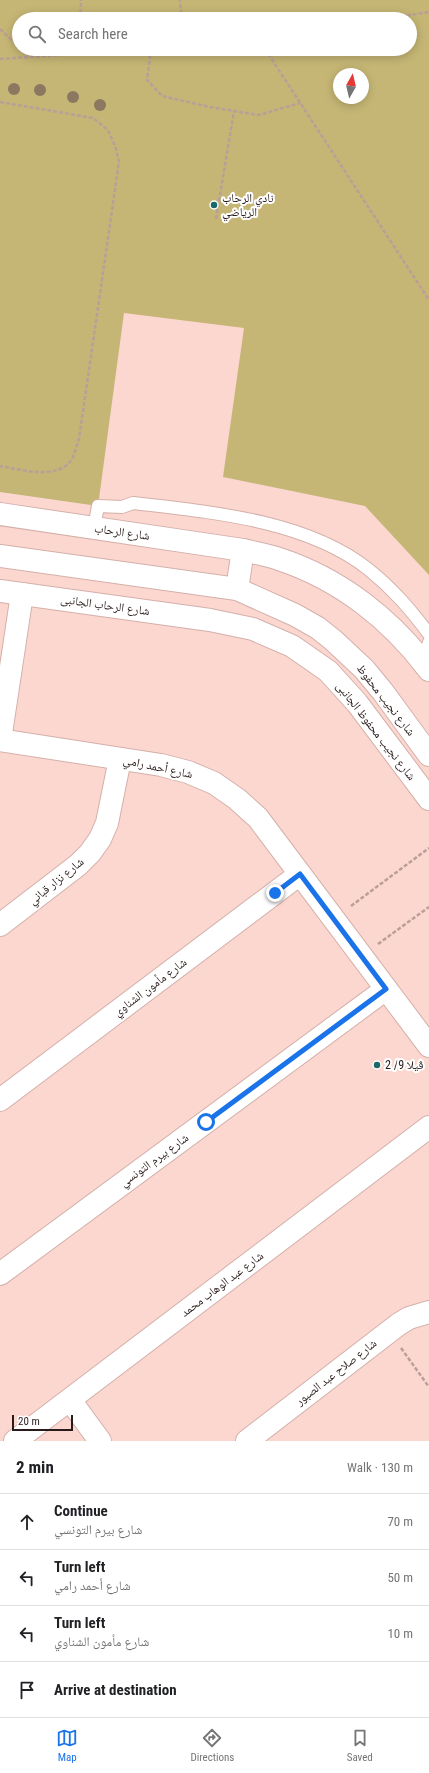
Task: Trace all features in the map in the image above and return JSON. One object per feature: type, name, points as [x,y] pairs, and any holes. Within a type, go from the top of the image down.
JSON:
[{"type":"street","name":"شارع الرحاب","points":[[0,514],[243,550]]},
{"type":"street","points":[[0,556],[237,589],[243,550],[278,559],[311,572],[343,589],[372,610],[427,658]]},
{"type":"street","name":"شارع نجيب محفوظ","points":[[237,589],[295,615],[318,628],[333,640],[364,669],[383,692],[429,755]]},
{"type":"street","name":"شارع الرحاب الجانبى","points":[[0,591],[210,620]]},
{"type":"street","points":[[0,740],[22,594]]},
{"type":"street","name":"شارع نجيب محفوظ الجانبى","points":[[210,620],[253,629],[279,640],[292,646],[328,671],[357,703],[429,799]]},
{"type":"street","name":"شارع أحمد رامي","points":[[0,740],[161,765],[188,772],[214,783],[237,799],[258,818],[429,1046]]},
{"type":"street","name":"شارع نزار قباني","points":[[0,925],[78,865],[90,853],[100,839],[107,823],[120,759]]},
{"type":"street","name":"شارع مأمون الشناوي","points":[[0,1100],[300,874]]},
{"type":"street","name":"شارع بيرم التونسي","points":[[0,1274],[386,989]]},
{"type":"street","name":"شارع عبد الوهاب محمد","points":[[15,1441],[429,1127]]},
{"type":"street","name":"شارع صلاح عبد الصبور","points":[[247,1441],[389,1331],[409,1318],[429,1312]]},
{"type":"street","points":[[70,1400],[100,1441]]},
{"type":"lane","points":[[94,528],[98,506],[122,507],[133,503],[239,518],[285,528],[328,544],[367,569],[402,600],[429,634]]},
{"type":"path","points":[[80,12],[81,0]]},
{"type":"path","points":[[180,0],[180,12]]},
{"type":"path","points":[[417,14],[429,12]]},
{"type":"path","points":[[0,29],[12,40]]},
{"type":"path","points":[[0,59],[30,56]]},
{"type":"path","points":[[150,56],[147,80],[162,96],[259,115],[300,103]]},
{"type":"path","points":[[270,56],[429,300]]},
{"type":"path","points":[[0,102],[93,118],[108,130],[116,148],[119,162],[79,439],[72,458],[58,470],[36,472],[0,466]]},
{"type":"path","points":[[216,219],[234,111]]},
{"type":"path","points":[[334,919],[429,848]]},
{"type":"path","points":[[362,957],[429,907]]},
{"type":"path","points":[[389,1331],[429,1387]]},
{"type":"shaded area","name":"نادي الرحاب الرياضي","points":[[0,0],[429,0],[429,575],[365,506],[223,477],[244,328],[124,313],[98,506],[0,492]]},
{"type":"place","name":"نادي الرحاب الرياضي","points":[[214,205]]},
{"type":"place","name":"ڤيلا 9/ 2","points":[[377,1065]]},
{"type":"route","points":[[206,1122],[386,989],[300,874],[275,893]]}]
